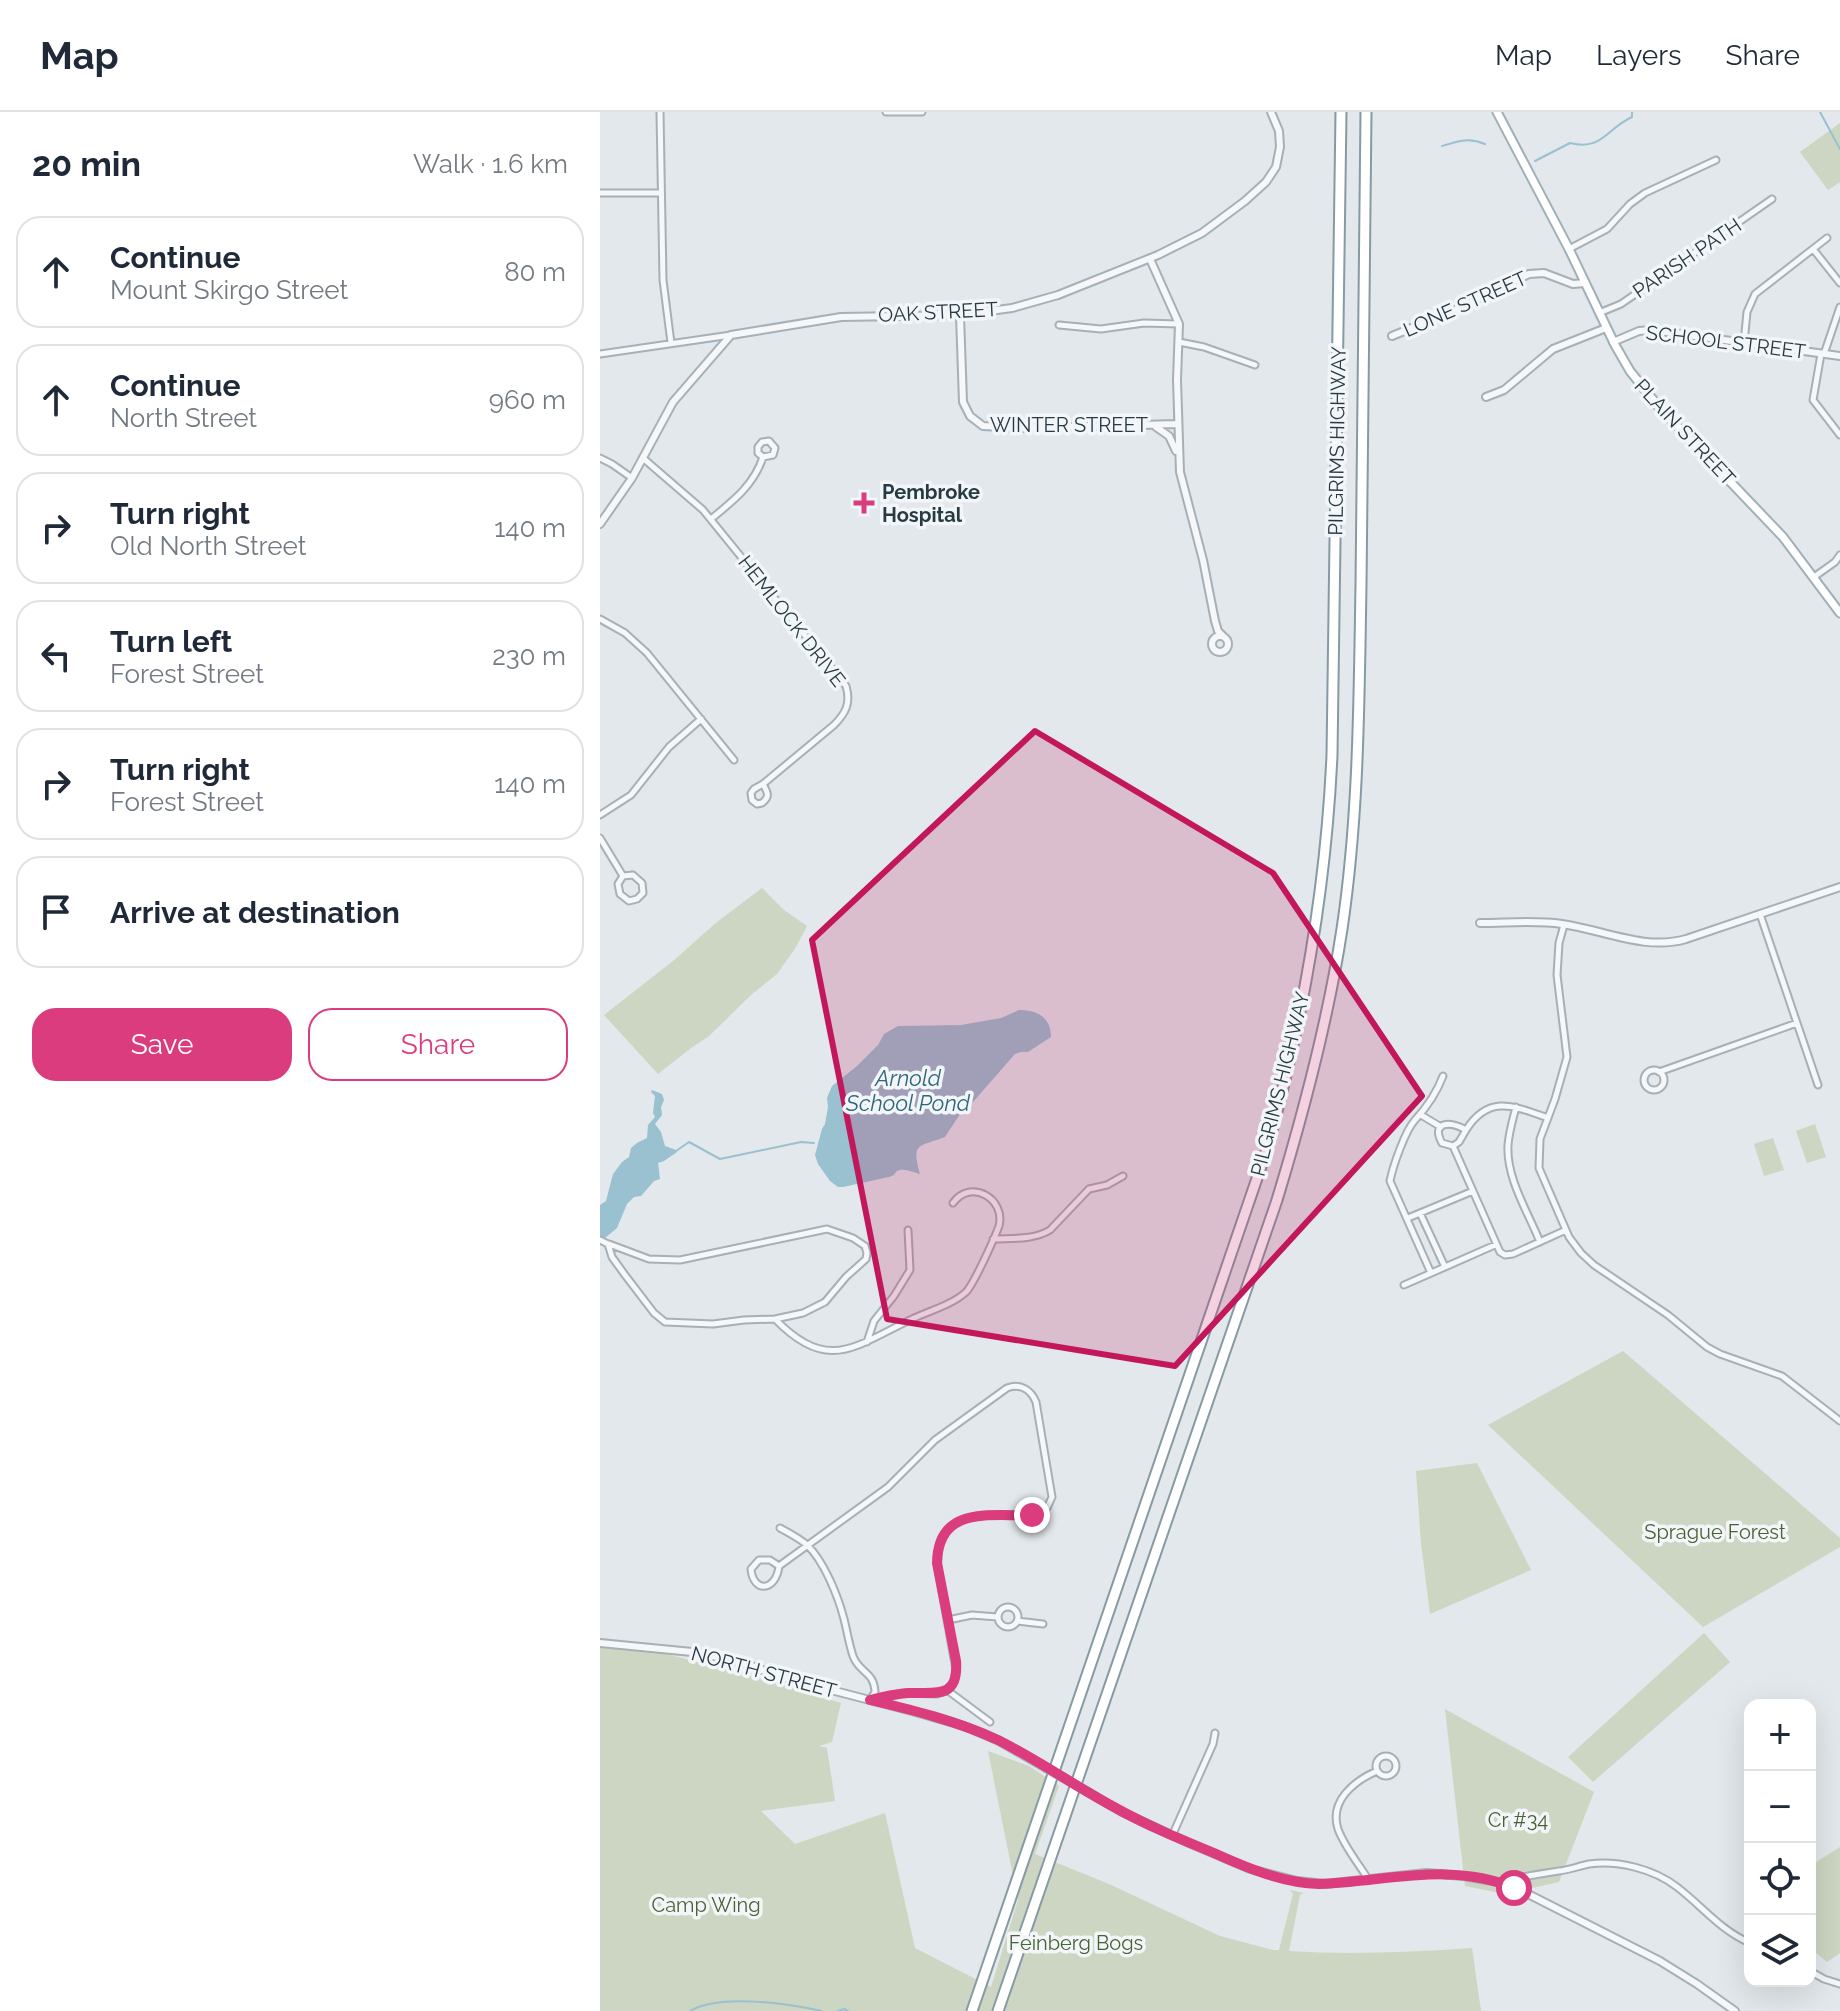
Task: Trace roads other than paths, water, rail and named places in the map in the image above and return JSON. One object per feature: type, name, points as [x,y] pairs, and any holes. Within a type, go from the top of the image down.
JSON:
[{"type":"highway","name":"PILGRIMS HIGHWAY","points":[[972,2011],[1267,1149],[1310,962],[1325,856],[1332,755],[1340,155],[1338,112]]},
{"type":"highway","name":"PILGRIMS HIGHWAY","points":[[998,2011],[1277,1200],[1298,1130],[1330,999],[1349,870],[1359,725],[1366,112]]},
{"type":"main road","name":"PLAIN STREET","points":[[1497,112],[1630,371],[1649,396],[1783,537],[1840,613]]},
{"type":"street","points":[[660,112],[663,280],[671,343]]},
{"type":"street","points":[[886,112],[922,112]]},
{"type":"street","name":"OAK STREET","points":[[600,354],[841,317],[960,315],[1031,304],[1150,259],[1202,233],[1245,201],[1266,182],[1276,167],[1279,131],[1271,112]]},
{"type":"street","points":[[1569,249],[1607,229],[1640,196],[1716,160]]},
{"type":"street","points":[[600,193],[661,193]]},
{"type":"street","name":"PARISH PATH","points":[[1599,313],[1621,304],[1772,199]]},
{"type":"street","points":[[1744,343],[1747,312],[1755,294],[1827,238]]},
{"type":"street","points":[[1813,249],[1840,283]]},
{"type":"street","points":[[1150,259],[1179,324],[1178,459],[1215,621],[1218,631],[1227,639],[1228,645],[1222,652],[1213,647],[1215,621]]},
{"type":"street","name":"LONE STREET","points":[[1392,336],[1460,308],[1529,274],[1544,273],[1573,284],[1585,283]]},
{"type":"street","points":[[1840,307],[1823,354],[1813,400],[1840,435]]},
{"type":"street","name":"WINTER STREET","points":[[960,315],[963,402],[970,416],[983,426],[1031,428],[1178,424]]},
{"type":"street","points":[[1059,325],[1101,329],[1144,323],[1179,324]]},
{"type":"street","points":[[1486,397],[1508,387],[1553,349],[1606,328]]},
{"type":"street","name":"SCHOOL STREET","points":[[1613,342],[1645,330],[1840,356]]},
{"type":"street","points":[[600,524],[644,459],[673,402],[731,335]]},
{"type":"street","points":[[1179,342],[1204,347],[1255,365]]},
{"type":"street","points":[[1153,426],[1169,436],[1178,459]]},
{"type":"street","points":[[711,519],[749,484],[763,457]]},
{"type":"street","points":[[600,458],[632,478]]},
{"type":"street","name":"HEMLOCK DRIVE","points":[[644,459],[711,519],[837,673],[848,693],[846,710],[838,722],[763,784]]},
{"type":"street","points":[[1814,577],[1840,555]]},
{"type":"street","points":[[600,619],[639,644],[734,760]]},
{"type":"street","points":[[1213,639],[1223,636]]},
{"type":"street","points":[[600,815],[634,792],[669,747],[701,719]]},
{"type":"street","points":[[600,838],[623,876]]},
{"type":"street","points":[[633,875],[639,880],[644,890],[642,896],[631,901],[621,896],[618,884],[623,876],[633,875]]},
{"type":"street","points":[[1480,923],[1532,921],[1662,943],[1686,939],[1840,887]]},
{"type":"street","points":[[1760,914],[1818,1085]]},
{"type":"street","points":[[1564,925],[1559,943],[1557,975],[1567,1057],[1540,1139],[1539,1168],[1566,1230],[1581,1253],[1594,1265],[1661,1310],[1707,1347],[1782,1376],[1840,1421]]},
{"type":"street","points":[[1659,1072],[1797,1023]]},
{"type":"street","points":[[1431,1273],[1390,1181],[1393,1166],[1414,1121],[1421,1115],[1443,1076]]},
{"type":"street","points":[[1441,1127],[1439,1137],[1442,1143],[1453,1146],[1476,1117],[1498,1105],[1516,1107],[1548,1118]]},
{"type":"street","points":[[1516,1107],[1508,1145],[1509,1162],[1540,1242]]},
{"type":"street","points":[[1421,1115],[1441,1127]]},
{"type":"street","points":[[1441,1127],[1449,1123],[1466,1130]]},
{"type":"street","points":[[1453,1146],[1500,1252],[1513,1254],[1566,1230]]},
{"type":"street","points":[[993,1239],[1043,1234],[1089,1189],[1107,1185],[1123,1176]]},
{"type":"street","points":[[775,1319],[793,1336],[813,1348],[844,1350],[867,1343],[966,1292],[999,1226],[999,1213],[993,1201],[982,1193],[970,1191],[960,1195],[953,1203]]},
{"type":"street","points":[[1408,1218],[1473,1191]]},
{"type":"street","points":[[1420,1213],[1445,1267]]},
{"type":"street","points":[[600,1240],[649,1259],[680,1260],[827,1229],[853,1238],[865,1246],[867,1253],[866,1259],[825,1302],[803,1313],[775,1319],[713,1324],[665,1322],[654,1313],[625,1275],[612,1257],[608,1244]]},
{"type":"street","points":[[867,1343],[874,1321],[910,1270],[908,1230]]},
{"type":"street","points":[[1404,1285],[1495,1245]]},
{"type":"street","points":[[779,1566],[770,1560],[759,1560],[753,1566],[752,1578],[760,1585],[770,1585],[777,1578],[779,1566],[893,1483],[930,1444],[1007,1388],[1023,1387],[1031,1393],[1036,1402],[1052,1501],[1045,1510],[1036,1514],[970,1516],[946,1533],[939,1547],[937,1563],[956,1675],[954,1682],[947,1690],[937,1694],[903,1693],[870,1700]]},
{"type":"street","points":[[780,1528],[808,1546],[835,1591],[855,1661],[873,1680],[875,1692],[870,1700]]},
{"type":"street","points":[[997,1617],[1003,1608],[1010,1607],[1016,1611],[1017,1621]]},
{"type":"street","points":[[948,1620],[972,1615],[997,1617]]},
{"type":"street","points":[[997,1617],[1004,1627],[1010,1627],[1017,1621],[1043,1624]]},
{"type":"street","name":"NORTH STREET","points":[[600,1643],[709,1655],[749,1664],[781,1677],[964,1726],[999,1741],[1122,1812],[1250,1869],[1297,1881],[1325,1884],[1426,1873],[1498,1882],[1660,1961],[1735,2011]]},
{"type":"street","points":[[947,1690],[990,1722]]},
{"type":"street","points":[[1172,1836],[1215,1733]]},
{"type":"street","points":[[1386,1755],[1395,1761],[1395,1771],[1391,1775],[1381,1775],[1377,1771],[1377,1761],[1381,1757],[1386,1755]]},
{"type":"street","points":[[1368,1879],[1339,1832],[1336,1820],[1345,1792],[1377,1771]]},
{"type":"street","points":[[1498,1882],[1591,1864],[1636,1868],[1671,1882],[1722,1927],[1744,1940]]},
{"type":"street","points":[[1816,1974],[1840,1984]]},
{"type":"water","name":"Arnold School Pond","points":[[1019,1010],[1042,1016],[1049,1024],[1051,1037],[1028,1052],[1015,1054],[973,1102],[964,1108],[945,1137],[919,1147],[916,1156],[920,1174],[899,1170],[889,1177],[843,1187],[830,1181],[815,1155],[825,1124],[827,1098],[832,1086],[878,1045],[884,1034],[898,1026],[961,1025],[1001,1018]]},
{"type":"water","points":[[652,1090],[662,1094],[664,1100],[662,1115],[655,1124],[665,1146],[677,1152],[658,1163],[660,1179],[654,1181],[641,1196],[634,1197],[627,1204],[617,1228],[605,1238],[600,1238],[600,1205],[606,1201],[613,1174],[629,1157],[631,1148],[647,1138],[648,1125],[655,1117]]},
{"type":"waterway","points":[[1535,161],[1570,143],[1590,144],[1603,138],[1632,117],[1632,112]]},
{"type":"waterway","points":[[1820,112],[1840,149]]},
{"type":"waterway","points":[[1442,146],[1469,140],[1485,144]]},
{"type":"waterway","points":[[676,1151],[689,1142],[720,1159],[801,1142],[814,1143]]},
{"type":"waterway","points":[[690,2011],[719,2002],[736,2001],[774,2003],[822,2011]]},
{"type":"waterway","points":[[838,2011],[848,2011]]},
{"type":"place","name":"Pembroke Hospital","points":[[864,503]]},
{"type":"park label","name":"Sprague Forest","points":[[1715,1532]]},
{"type":"park label","name":"Cr #34","points":[[1518,1820]]},
{"type":"park label","name":"Camp Wing","points":[[706,1905]]},
{"type":"park label","name":"Feinberg Bogs","points":[[1076,1943]]}]
